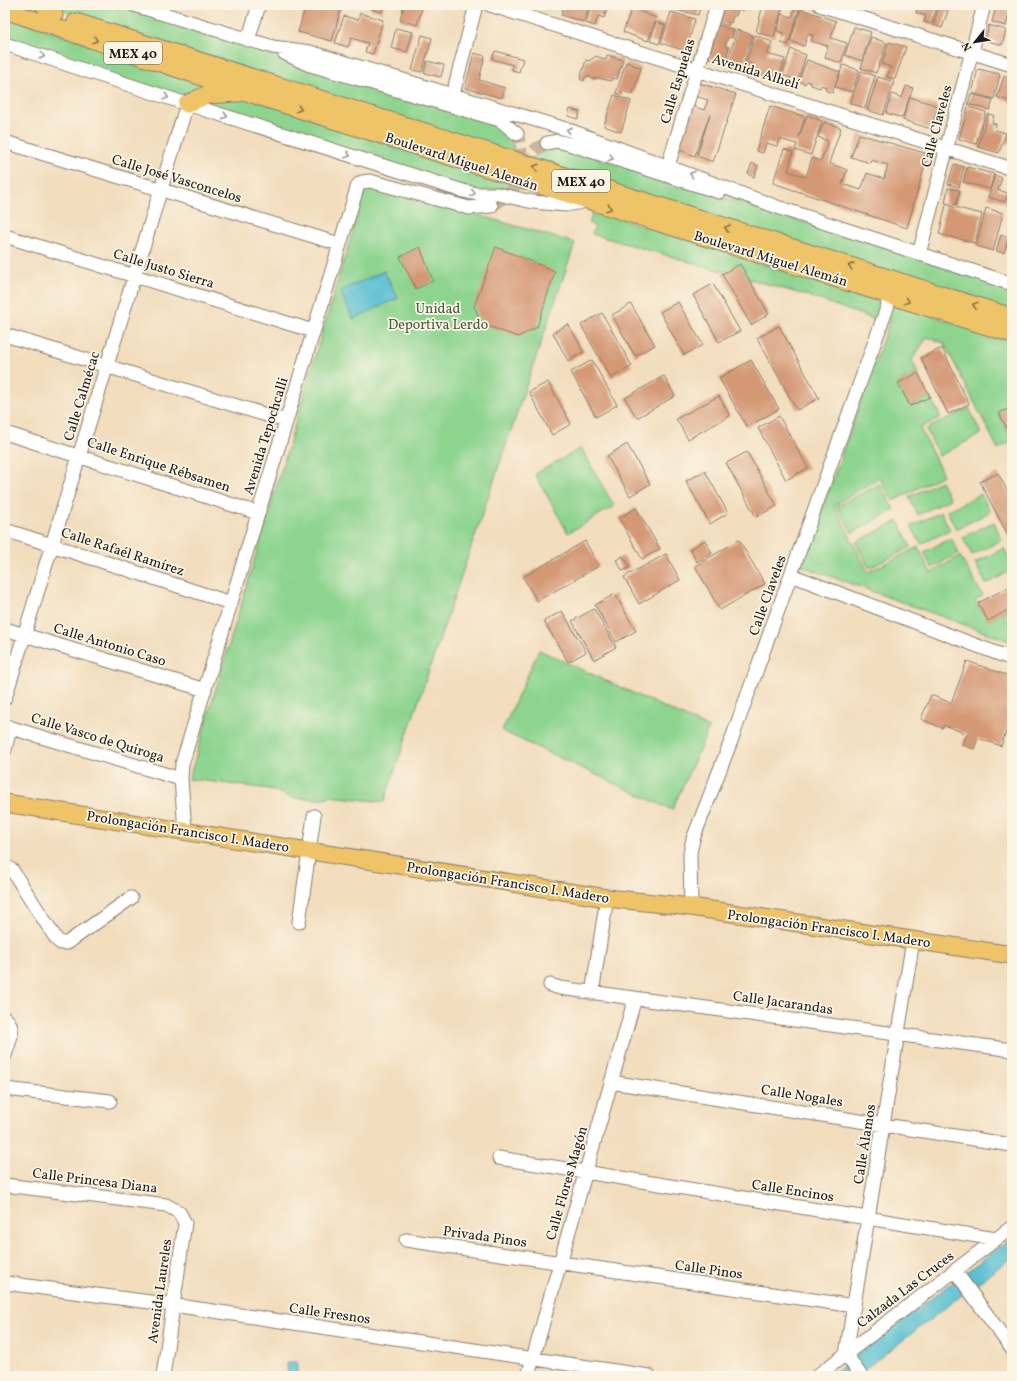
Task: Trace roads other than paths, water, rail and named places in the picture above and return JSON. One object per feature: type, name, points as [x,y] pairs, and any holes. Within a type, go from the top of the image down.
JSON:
[{"type":"main road","name":"Boulevard Miguel Alemán","points":[[28,5],[49,10],[1012,317]]},
{"type":"main road","name":"Boulevard Miguel Alemán","points":[[5,10],[261,97],[1012,334]]},
{"type":"main road","points":[[187,104],[206,95],[224,93],[239,93],[261,97]]},
{"type":"main road","name":"Prolongación Francisco I. Madero","points":[[5,803],[185,830],[606,898],[691,907],[1012,955]]},
{"type":"street","points":[[134,5],[273,47],[310,52],[454,94],[569,130],[780,208],[1012,284]]},
{"type":"street","points":[[248,40],[259,5]]},
{"type":"street","points":[[454,94],[476,5]]},
{"type":"street","name":"Avenida Alhelí","points":[[490,5],[1012,169]]},
{"type":"street","name":"Calle Espuelas","points":[[668,166],[717,5]]},
{"type":"street","points":[[820,5],[1012,65]]},
{"type":"street","name":"Calle Claveles","points":[[919,254],[984,5]]},
{"type":"street","points":[[5,44],[187,104],[463,191],[477,194],[498,194],[533,202],[566,205],[587,201]]},
{"type":"street","points":[[273,47],[307,64],[500,120],[516,134]]},
{"type":"street","name":"Calle Calmécac","points":[[5,698],[187,104]]},
{"type":"street","points":[[546,143],[557,141],[569,144],[692,185],[780,208]]},
{"type":"street","name":"Calle José Vasconcelos","points":[[5,142],[339,244]]},
{"type":"street","name":"Avenida Tepochcalli","points":[[185,830],[181,779],[182,764],[358,185],[362,182],[370,181],[469,208],[491,206]]},
{"type":"street","name":"Calle Justo Sierra","points":[[5,236],[313,331]]},
{"type":"street","name":"Calle Claveles","points":[[691,907],[690,853],[694,840],[888,305],[887,295]]},
{"type":"street","points":[[5,335],[286,421]]},
{"type":"street","name":"Calle Enrique Rébsamen","points":[[5,433],[80,455],[258,512]]},
{"type":"street","name":"Calle Rafaél Ramírez","points":[[5,530],[231,602]]},
{"type":"street","points":[[791,574],[1012,659]]},
{"type":"street","name":"Calle Antonio Caso","points":[[5,629],[205,690]]},
{"type":"street","points":[[5,750],[8,726]]},
{"type":"street","name":"Calle Vasco de Quiroga","points":[[8,726],[181,779]]},
{"type":"street","points":[[299,922],[314,816]]},
{"type":"street","points":[[5,866],[12,870],[57,940],[61,943],[67,943],[131,898]]},
{"type":"street","points":[[592,993],[606,898]]},
{"type":"street","name":"Calle Álamos","points":[[848,1356],[854,1306],[913,940]]},
{"type":"street","name":"Calle Jacarandas","points":[[550,985],[592,993],[898,1033],[1012,1050]]},
{"type":"street","name":"Calle Flores Magón","points":[[528,1376],[635,998]]},
{"type":"street","points":[[5,1055],[12,1030],[7,1020]]},
{"type":"street","name":"Calle Nogales","points":[[611,1082],[1012,1144]]},
{"type":"street","points":[[5,1090],[110,1101]]},
{"type":"street","name":"Calle Encinos","points":[[499,1158],[996,1239]]},
{"type":"street","name":"Calle Princesa Diana","points":[[5,1185],[166,1205],[179,1212]]},
{"type":"street","name":"Avenida Laureles","points":[[163,1376],[184,1223],[179,1212]]},
{"type":"street","name":"Calzada Las Cruces","points":[[817,1376],[848,1356],[958,1275],[996,1239],[1012,1227]]},
{"type":"street","name":"Privada Pinos","points":[[406,1240],[560,1263]]},
{"type":"street","name":"Calle Pinos","points":[[560,1263],[854,1306]]},
{"type":"street","points":[[958,1275],[1011,1346]]},
{"type":"street","name":"Calle Fresnos","points":[[5,1283],[173,1306],[649,1376]]},
{"type":"street","points":[[848,1356],[860,1375]]},
{"type":"water","points":[[384,271],[398,298],[353,319],[340,291]]},
{"type":"water","points":[[1012,1237],[1012,1257],[856,1376],[830,1376]]},
{"type":"water","points":[[287,1362],[297,1362],[297,1376],[288,1376]]},
{"type":"tunnel","points":[[491,206],[510,192],[519,176],[522,157],[517,134]]},
{"type":"tunnel","points":[[522,165],[536,149],[547,143]]},
{"type":"park label","name":"Unidad Deportiva Lerdo","points":[[438,316]]}]
